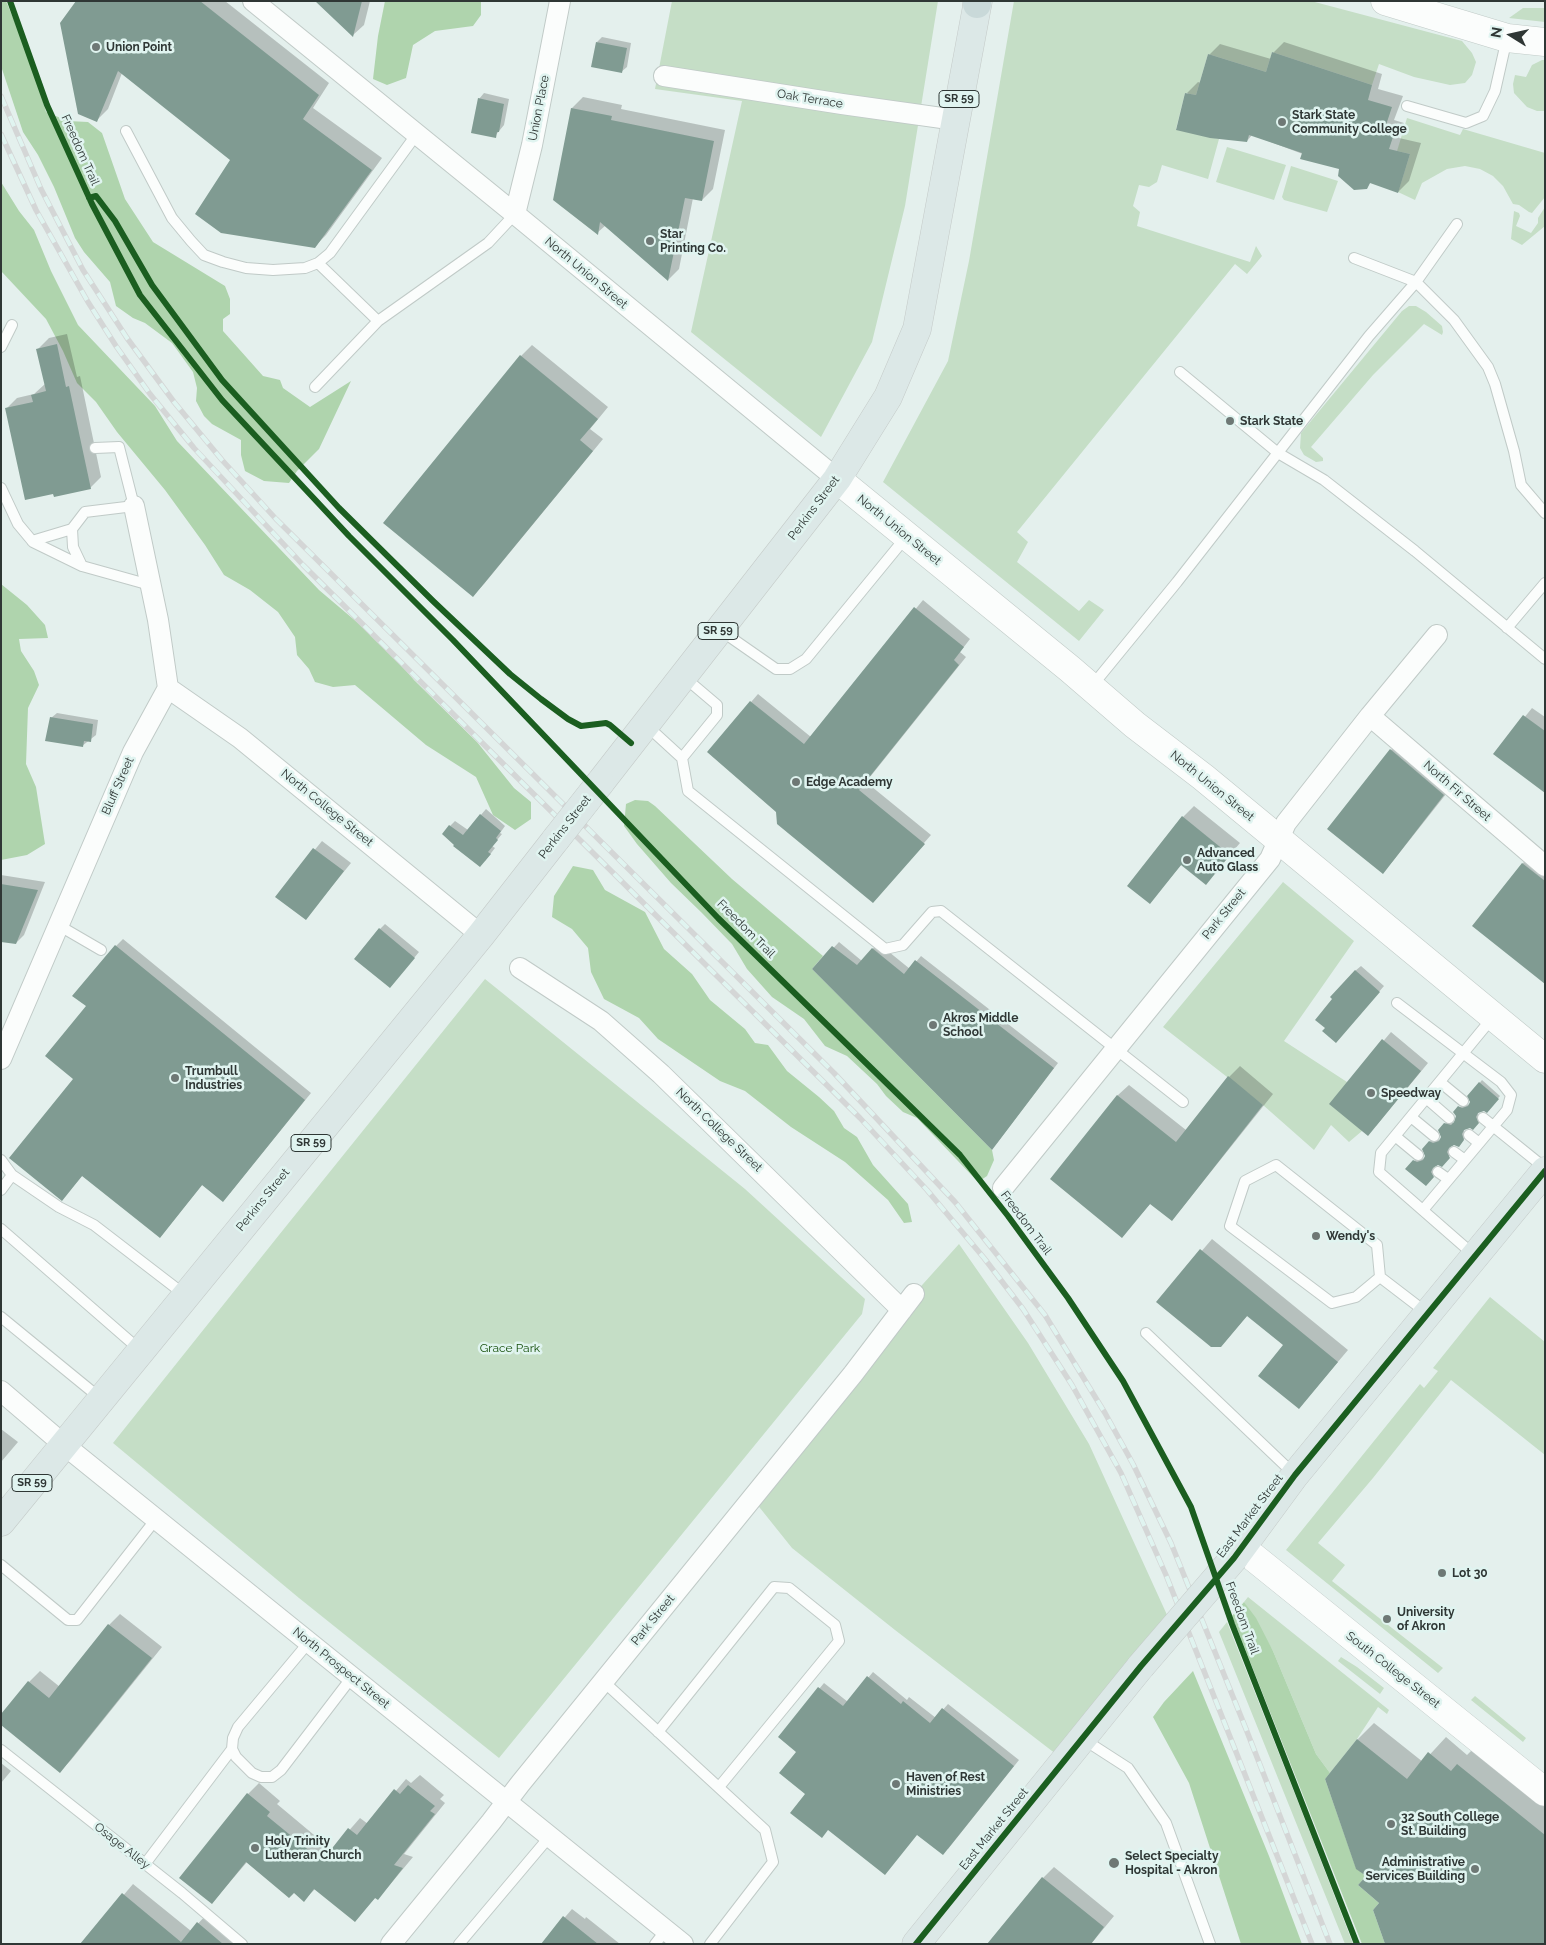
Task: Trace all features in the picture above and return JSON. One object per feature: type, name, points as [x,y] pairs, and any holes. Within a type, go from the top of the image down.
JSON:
[{"type":"main road","name":"Perkins Street","points":[[63,1444],[482,935],[837,479],[888,397],[917,329],[977,2]]},
{"type":"main road","name":"East Market Street","points":[[916,1944],[1140,1666],[1238,1553],[1295,1475],[1545,1169]]},
{"type":"main road","name":"SR 59","points":[[1,1522],[63,1444]]},
{"type":"street","name":"North Union Street","points":[[253,1],[1278,840],[1494,1016],[1543,1053]]},
{"type":"street","name":"Union Place","points":[[515,214],[532,145],[560,1]]},
{"type":"street","points":[[1385,1],[1507,38],[1545,42]]},
{"type":"street","name":"Oak Terrace","points":[[664,76],[956,120]]},
{"type":"street","points":[[134,506],[158,620],[168,688]]},
{"type":"street","name":"Park Street","points":[[1003,1188],[1270,859],[1286,823],[1370,716],[1437,635]]},
{"type":"street","name":"Bluff Street","points":[[1,1059],[134,752],[168,688]]},
{"type":"street","name":"North College Street","points":[[168,688],[240,738],[482,935]]},
{"type":"street","name":"North Fir Street","points":[[1370,716],[1545,866]]},
{"type":"street","name":"North College Street","points":[[520,968],[601,1021],[908,1302]]},
{"type":"street","name":"Park Street","points":[[391,1944],[840,1389],[908,1302]]},
{"type":"street","name":"North Prospect Street","points":[[1,1390],[63,1444],[550,1836],[661,1937],[683,1944]]},
{"type":"street","name":"South College Street","points":[[1238,1553],[1319,1612],[1545,1792]]},
{"type":"lane","points":[[1407,106],[1466,123],[1483,116],[1495,92],[1507,38]]},
{"type":"lane","points":[[126,131],[172,218],[204,254],[223,262],[246,268],[273,270],[305,268],[318,263],[330,253],[416,135]]},
{"type":"lane","points":[[315,387],[378,321],[488,243],[515,214]]},
{"type":"lane","points":[[1091,687],[1177,582],[1369,336],[1416,282],[1457,224]]},
{"type":"lane","points":[[1354,258],[1416,282],[1454,320],[1488,367],[1495,384],[1514,451],[1521,485],[1545,513]]},
{"type":"lane","points":[[318,263],[378,321]]},
{"type":"lane","points":[[1,347],[12,325]]},
{"type":"lane","points":[[1180,372],[1278,453],[1324,480],[1415,551],[1545,659]]},
{"type":"lane","points":[[32,541],[72,529],[86,512],[134,506],[120,447],[94,448]]},
{"type":"lane","points":[[1,488],[18,524],[32,541],[82,566],[150,585]]},
{"type":"lane","points":[[72,529],[73,547],[82,566]]},
{"type":"lane","points":[[720,630],[776,668],[790,669],[806,658],[907,536]]},
{"type":"lane","points":[[1507,628],[1544,585]]},
{"type":"lane","points":[[682,758],[717,715],[717,705],[683,676]]},
{"type":"lane","points":[[646,724],[682,758],[688,791],[885,950],[903,945],[932,912],[941,910],[1183,1102]]},
{"type":"lane","points":[[58,925],[101,950]]},
{"type":"lane","points":[[1397,1003],[1501,1082],[1511,1095],[1507,1110],[1423,1210]]},
{"type":"lane","points":[[1474,1256],[1380,1172],[1381,1153],[1494,1016]]},
{"type":"lane","points":[[1440,1082],[1463,1101]]},
{"type":"lane","points":[[1426,1098],[1449,1118]]},
{"type":"lane","points":[[1411,1117],[1434,1136]]},
{"type":"lane","points":[[1483,1118],[1545,1169]]},
{"type":"lane","points":[[1469,1135],[1479,1143]]},
{"type":"lane","points":[[1395,1136],[1418,1154]]},
{"type":"lane","points":[[1454,1152],[1465,1160]]},
{"type":"lane","points":[[1,1160],[12,1175],[59,1207],[94,1225],[186,1296]]},
{"type":"lane","points":[[1380,1277],[1356,1298],[1332,1303],[1230,1226],[1245,1181],[1276,1165],[1377,1245],[1380,1277],[1427,1314]]},
{"type":"lane","points":[[1438,1172],[1448,1180]]},
{"type":"lane","points":[[1,1190],[12,1175]]},
{"type":"lane","points":[[1,1229],[140,1350]]},
{"type":"lane","points":[[1,1317],[101,1399]]},
{"type":"lane","points":[[1146,1333],[1295,1475]]},
{"type":"lane","points":[[1,1565],[68,1620],[77,1620],[156,1519]]},
{"type":"lane","points":[[658,1732],[774,1587],[789,1588],[835,1624],[839,1641],[719,1787]]},
{"type":"lane","points":[[309,1642],[238,1727],[233,1738],[232,1749],[236,1757],[252,1773],[261,1777],[272,1777],[281,1770],[352,1677]]},
{"type":"lane","points":[[603,1681],[765,1830],[773,1862],[710,1944]]},
{"type":"lane","points":[[1082,1739],[1128,1768],[1166,1823],[1210,1944]]},
{"type":"lane","points":[[145,1864],[232,1749]]},
{"type":"lane","name":"Osage Alley","points":[[1,1750],[242,1944]]},
{"type":"lane","points":[[459,1944],[550,1836]]},
{"type":"green space","points":[[1,1],[6,1],[33,66],[46,112],[68,121],[88,122],[102,133],[125,199],[153,242],[225,286],[230,299],[230,314],[223,319],[223,331],[263,376],[280,380],[283,388],[310,407],[351,381],[319,449],[297,471],[289,483],[264,481],[245,471],[241,455],[241,440],[212,424],[204,416],[196,401],[197,388],[193,372],[172,343],[145,323],[133,318],[116,306],[110,282],[84,252],[75,238],[54,187],[38,155],[23,132],[1,66]]},
{"type":"green space","points":[[385,1],[481,1],[481,15],[473,26],[435,31],[413,45],[406,78],[387,85],[373,79],[378,36]]},
{"type":"green space","points":[[672,1],[938,1],[905,206],[872,342],[821,437],[691,332],[742,101],[655,89]]},
{"type":"green space","points":[[1014,1],[1311,1],[1462,41],[1472,53],[1476,62],[1472,75],[1465,83],[1450,85],[1414,77],[1379,64],[1372,85],[1272,52],[1266,72],[1208,54],[1196,95],[1185,93],[1176,129],[1219,139],[1208,179],[1162,165],[1157,182],[1149,187],[1139,185],[1133,206],[1140,212],[1137,226],[1250,262],[1256,246],[1262,256],[1247,274],[1235,264],[1017,532],[1028,542],[1017,562],[1079,611],[1089,600],[1104,610],[1079,641],[883,482],[948,361],[969,261]]},
{"type":"green space","points":[[1523,8],[1545,8],[1545,22],[1509,18]]},
{"type":"green space","points":[[1545,60],[1545,111],[1537,111],[1527,107],[1514,93],[1513,84],[1515,75],[1526,77],[1532,65]]},
{"type":"green space","points":[[1407,118],[1460,135],[1463,129],[1545,153],[1545,197],[1532,213],[1529,212],[1519,205],[1513,204],[1503,186],[1493,176],[1480,169],[1465,166],[1447,169],[1422,183],[1415,200],[1398,192],[1410,154],[1397,151]]},
{"type":"green space","points":[[1227,147],[1286,165],[1274,200],[1216,182]]},
{"type":"green space","points":[[1291,166],[1338,181],[1327,212],[1284,200],[1282,197]]},
{"type":"green space","points":[[1,182],[19,211],[34,230],[51,271],[78,325],[155,406],[177,441],[319,590],[384,645],[414,680],[477,742],[514,788],[531,802],[531,819],[515,830],[493,815],[476,777],[426,745],[355,685],[333,687],[315,682],[309,669],[297,655],[295,637],[278,612],[250,590],[224,575],[165,490],[117,432],[96,402],[77,383],[46,319],[1,271]]},
{"type":"green space","points":[[1545,207],[1545,226],[1522,245],[1511,239],[1514,211],[1519,213],[1520,216],[1516,226],[1531,233]]},
{"type":"green space","points":[[1409,306],[1416,306],[1426,312],[1442,326],[1442,335],[1424,324],[1373,375],[1311,447],[1323,458],[1323,461],[1316,462],[1304,455],[1300,448],[1301,433],[1402,311]]},
{"type":"green space","points":[[1,584],[27,605],[45,625],[48,638],[19,639],[21,651],[34,671],[39,685],[28,708],[26,764],[36,787],[45,844],[27,855],[1,860]]},
{"type":"green space","points":[[635,800],[648,801],[655,806],[732,879],[823,956],[812,969],[992,1150],[994,1160],[987,1176],[978,1182],[917,1118],[903,1112],[847,1056],[825,1046],[804,1019],[772,997],[747,969],[732,944],[671,883],[624,826],[626,804]]},
{"type":"green space","points":[[573,866],[593,870],[605,890],[645,912],[664,949],[692,974],[710,1000],[745,1029],[755,1043],[768,1045],[787,1071],[834,1111],[844,1128],[857,1137],[873,1165],[908,1204],[912,1222],[904,1223],[888,1200],[845,1162],[791,1127],[745,1091],[720,1081],[658,1039],[639,1018],[604,999],[591,972],[588,948],[572,929],[552,917],[554,896]]},
{"type":"green space","points":[[1283,882],[1354,941],[1284,1041],[1347,1082],[1362,1131],[1349,1142],[1331,1125],[1314,1150],[1263,1105],[1163,1027]]},
{"type":"green space","name":"Grace Park","points":[[485,979],[745,1189],[865,1299],[862,1314],[499,1758],[299,1598],[113,1443]]},
{"type":"green space","points":[[959,1244],[1028,1343],[1089,1444],[1173,1628],[1065,1761],[792,1548],[752,1498],[914,1294]]},
{"type":"green space","points":[[1490,1297],[1545,1342],[1545,1455],[1451,1380],[1373,1478],[1318,1543],[1345,1565],[1332,1581],[1443,1668],[1438,1673],[1286,1550],[1420,1384],[1424,1388],[1438,1371],[1433,1368]]},
{"type":"green space","points":[[1248,1597],[1389,1710],[1387,1714],[1378,1707],[1357,1739],[1330,1773],[1316,1754],[1273,1651],[1244,1602]]},
{"type":"green space","points":[[1244,1602],[1256,1618],[1273,1651],[1316,1754],[1330,1773],[1325,1779],[1356,1868],[1366,1876],[1358,1885],[1379,1903],[1373,1910],[1385,1944],[1362,1944],[1232,1616]]},
{"type":"green space","points":[[1227,1622],[1353,1944],[1345,1944],[1219,1632]]},
{"type":"green space","points":[[1341,1657],[1384,1688],[1380,1694],[1338,1661]]},
{"type":"green space","points":[[1193,1671],[1269,1856],[1302,1944],[1241,1944],[1189,1783],[1153,1717],[1164,1702]]},
{"type":"green space","points":[[1475,1696],[1526,1738],[1523,1742],[1471,1700]]},
{"type":"building","points":[[76,1],[200,1],[319,95],[303,119],[372,170],[315,248],[221,233],[195,214],[230,160],[118,71],[97,122],[78,114],[60,23]]},
{"type":"building","points":[[315,1],[362,1],[353,37]]},
{"type":"building","points":[[596,42],[627,48],[622,73],[591,67]]},
{"type":"building","name":"Stark State Community College","points":[[1272,52],[1372,85],[1368,100],[1392,107],[1384,131],[1394,134],[1389,149],[1410,154],[1398,193],[1370,183],[1367,189],[1354,190],[1338,176],[1339,169],[1300,159],[1302,153],[1249,135],[1247,142],[1210,138],[1176,130],[1185,93],[1196,95],[1208,54],[1266,72]]},
{"type":"building","points":[[478,98],[504,104],[499,132],[497,132],[496,138],[471,133]]},
{"type":"building","points":[[571,108],[612,116],[611,120],[714,141],[702,201],[685,198],[668,281],[600,222],[598,235],[553,200]]},
{"type":"building","points":[[57,344],[66,387],[69,386],[91,489],[54,497],[53,494],[25,500],[5,408],[33,402],[31,395],[46,391],[36,349]]},
{"type":"building","points":[[520,355],[598,419],[580,440],[593,451],[473,597],[383,523]]},
{"type":"building","points":[[914,607],[964,647],[954,660],[959,665],[859,790],[925,844],[873,903],[777,824],[776,812],[707,752],[750,701],[804,744]]},
{"type":"building","points":[[1523,715],[1545,731],[1545,793],[1493,754]]},
{"type":"building","points":[[50,717],[93,724],[91,742],[84,741],[83,747],[45,741]]},
{"type":"building","points":[[1390,749],[1444,795],[1383,874],[1327,829]]},
{"type":"building","points":[[480,814],[501,831],[496,838],[498,840],[488,852],[491,854],[480,867],[453,846],[442,834],[449,825],[463,835]]},
{"type":"building","name":"Advanced Auto Glass","points":[[1182,816],[1230,855],[1206,885],[1181,865],[1150,904],[1127,886]]},
{"type":"building","points":[[313,848],[344,871],[306,920],[275,897]]},
{"type":"building","points":[[1522,863],[1545,881],[1545,984],[1472,926]]},
{"type":"building","points":[[1,884],[38,890],[16,944],[1,942]]},
{"type":"building","points":[[379,928],[415,958],[390,988],[354,959]]},
{"type":"building","name":"Trumbull Industries","points":[[115,945],[305,1100],[223,1202],[202,1185],[160,1238],[82,1176],[62,1201],[9,1158],[73,1079],[45,1056],[86,1006],[72,996]]},
{"type":"building","name":"Akros Middle School","points":[[832,946],[857,965],[872,948],[904,974],[915,960],[1054,1068],[992,1150],[812,969]]},
{"type":"building","points":[[1355,970],[1380,992],[1336,1043],[1322,1031],[1325,1028],[1315,1020],[1332,999],[1330,997]]},
{"type":"building","name":"Speedway","points":[[1382,1039],[1421,1071],[1368,1136],[1329,1104]]},
{"type":"building","points":[[1228,1076],[1263,1105],[1172,1221],[1150,1204],[1122,1238],[1050,1179],[1117,1095],[1176,1142]]},
{"type":"building","points":[[1479,1082],[1499,1099],[1487,1113],[1484,1111],[1478,1113],[1476,1117],[1479,1123],[1473,1130],[1470,1128],[1464,1130],[1462,1134],[1464,1140],[1459,1147],[1454,1145],[1449,1148],[1447,1152],[1450,1158],[1442,1167],[1438,1165],[1433,1168],[1431,1172],[1434,1177],[1426,1186],[1405,1169],[1413,1160],[1417,1162],[1423,1160],[1425,1156],[1422,1149],[1429,1141],[1433,1143],[1439,1141],[1441,1137],[1438,1130],[1444,1123],[1451,1125],[1454,1122],[1456,1116],[1453,1112],[1458,1106],[1462,1108],[1468,1106],[1470,1102],[1467,1096]]},
{"type":"building","points":[[1200,1249],[1338,1362],[1299,1409],[1258,1376],[1283,1345],[1247,1316],[1221,1347],[1211,1347],[1156,1302]]},
{"type":"building","points":[[108,1624],[152,1658],[60,1773],[1,1725],[1,1714],[28,1681],[49,1698]]},
{"type":"building","name":"Haven of Rest Ministries","points":[[867,1676],[901,1704],[903,1701],[930,1723],[942,1708],[1014,1766],[943,1855],[917,1835],[885,1875],[828,1830],[822,1838],[790,1813],[805,1794],[779,1773],[796,1752],[778,1737],[818,1687],[843,1706]]},
{"type":"building","name":"Administrative Services Building","points":[[1357,1739],[1407,1779],[1428,1752],[1451,1771],[1457,1764],[1545,1835],[1545,1944],[1385,1944],[1373,1910],[1379,1903],[1358,1885],[1366,1876],[1356,1869],[1325,1779]]},
{"type":"building","name":"Holy Trinity Lutheran Church","points":[[408,1785],[435,1806],[430,1811],[435,1814],[394,1865],[403,1868],[378,1900],[375,1898],[355,1922],[314,1889],[304,1902],[294,1893],[289,1898],[246,1862],[212,1904],[179,1878],[247,1793],[270,1812],[267,1816],[322,1861],[348,1828],[357,1835],[394,1789],[400,1794]]},
{"type":"building","points":[[1042,1877],[1104,1927],[1091,1944],[987,1944]]},
{"type":"building","points":[[122,1893],[181,1942],[197,1922],[223,1944],[80,1944]]},
{"type":"building","points":[[563,1916],[598,1944],[541,1944]]},
{"type":"railway","points":[[1,96],[41,189],[83,270],[127,338],[174,402],[222,460],[276,519],[834,1073],[955,1202],[1045,1315],[1105,1413],[1133,1464],[1171,1543],[1330,1944]]},
{"type":"railway","points":[[1,134],[36,210],[88,302],[150,394],[194,448],[303,565],[860,1118],[927,1190],[984,1258],[1023,1309],[1072,1385],[1121,1473],[1166,1575],[1312,1944]]},
{"type":"cycle path","name":"Freedom Trail","points":[[10,1],[47,105],[92,204],[140,295],[222,400],[349,536],[453,640],[718,918],[960,1155],[1008,1216],[1068,1298],[1123,1381],[1191,1507],[1232,1624],[1357,1944]]},
{"type":"cycle path","name":"Freedom Trail","points":[[89,198],[96,196],[115,221],[152,285],[222,380],[339,508],[510,674],[541,699],[581,726],[606,723],[631,743]]},
{"type":"cycle path","name":"Freedom Trail","points":[[916,1944],[1141,1666],[1234,1558],[1295,1475],[1545,1171]]},
{"type":"place","name":"Union Point","points":[[96,47]]},
{"type":"place","name":"Stark State Community College","points":[[1282,122]]},
{"type":"place","name":"Star Printing Co.","points":[[650,241]]},
{"type":"place","name":"Stark State","points":[[1230,421]]},
{"type":"place","name":"Edge Academy","points":[[796,782]]},
{"type":"place","name":"Advanced Auto Glass","points":[[1187,860]]},
{"type":"place","name":"Akros Middle School","points":[[933,1025]]},
{"type":"place","name":"Trumbull Industries","points":[[175,1078]]},
{"type":"place","name":"Speedway","points":[[1371,1093]]},
{"type":"place","name":"Wendy's","points":[[1316,1236]]},
{"type":"place","name":"Lot 30","points":[[1442,1573]]},
{"type":"place","name":"University of Akron","points":[[1387,1619]]},
{"type":"place","name":"Haven of Rest Ministries","points":[[896,1784]]},
{"type":"place","name":"32 South College St. Building","points":[[1391,1824]]},
{"type":"place","name":"Holy Trinity Lutheran Church","points":[[255,1848]]},
{"type":"place","name":"Select Specialty Hospital - Akron","points":[[1114,1863]]},
{"type":"place","name":"Administrative Services Building","points":[[1475,1869]]}]
